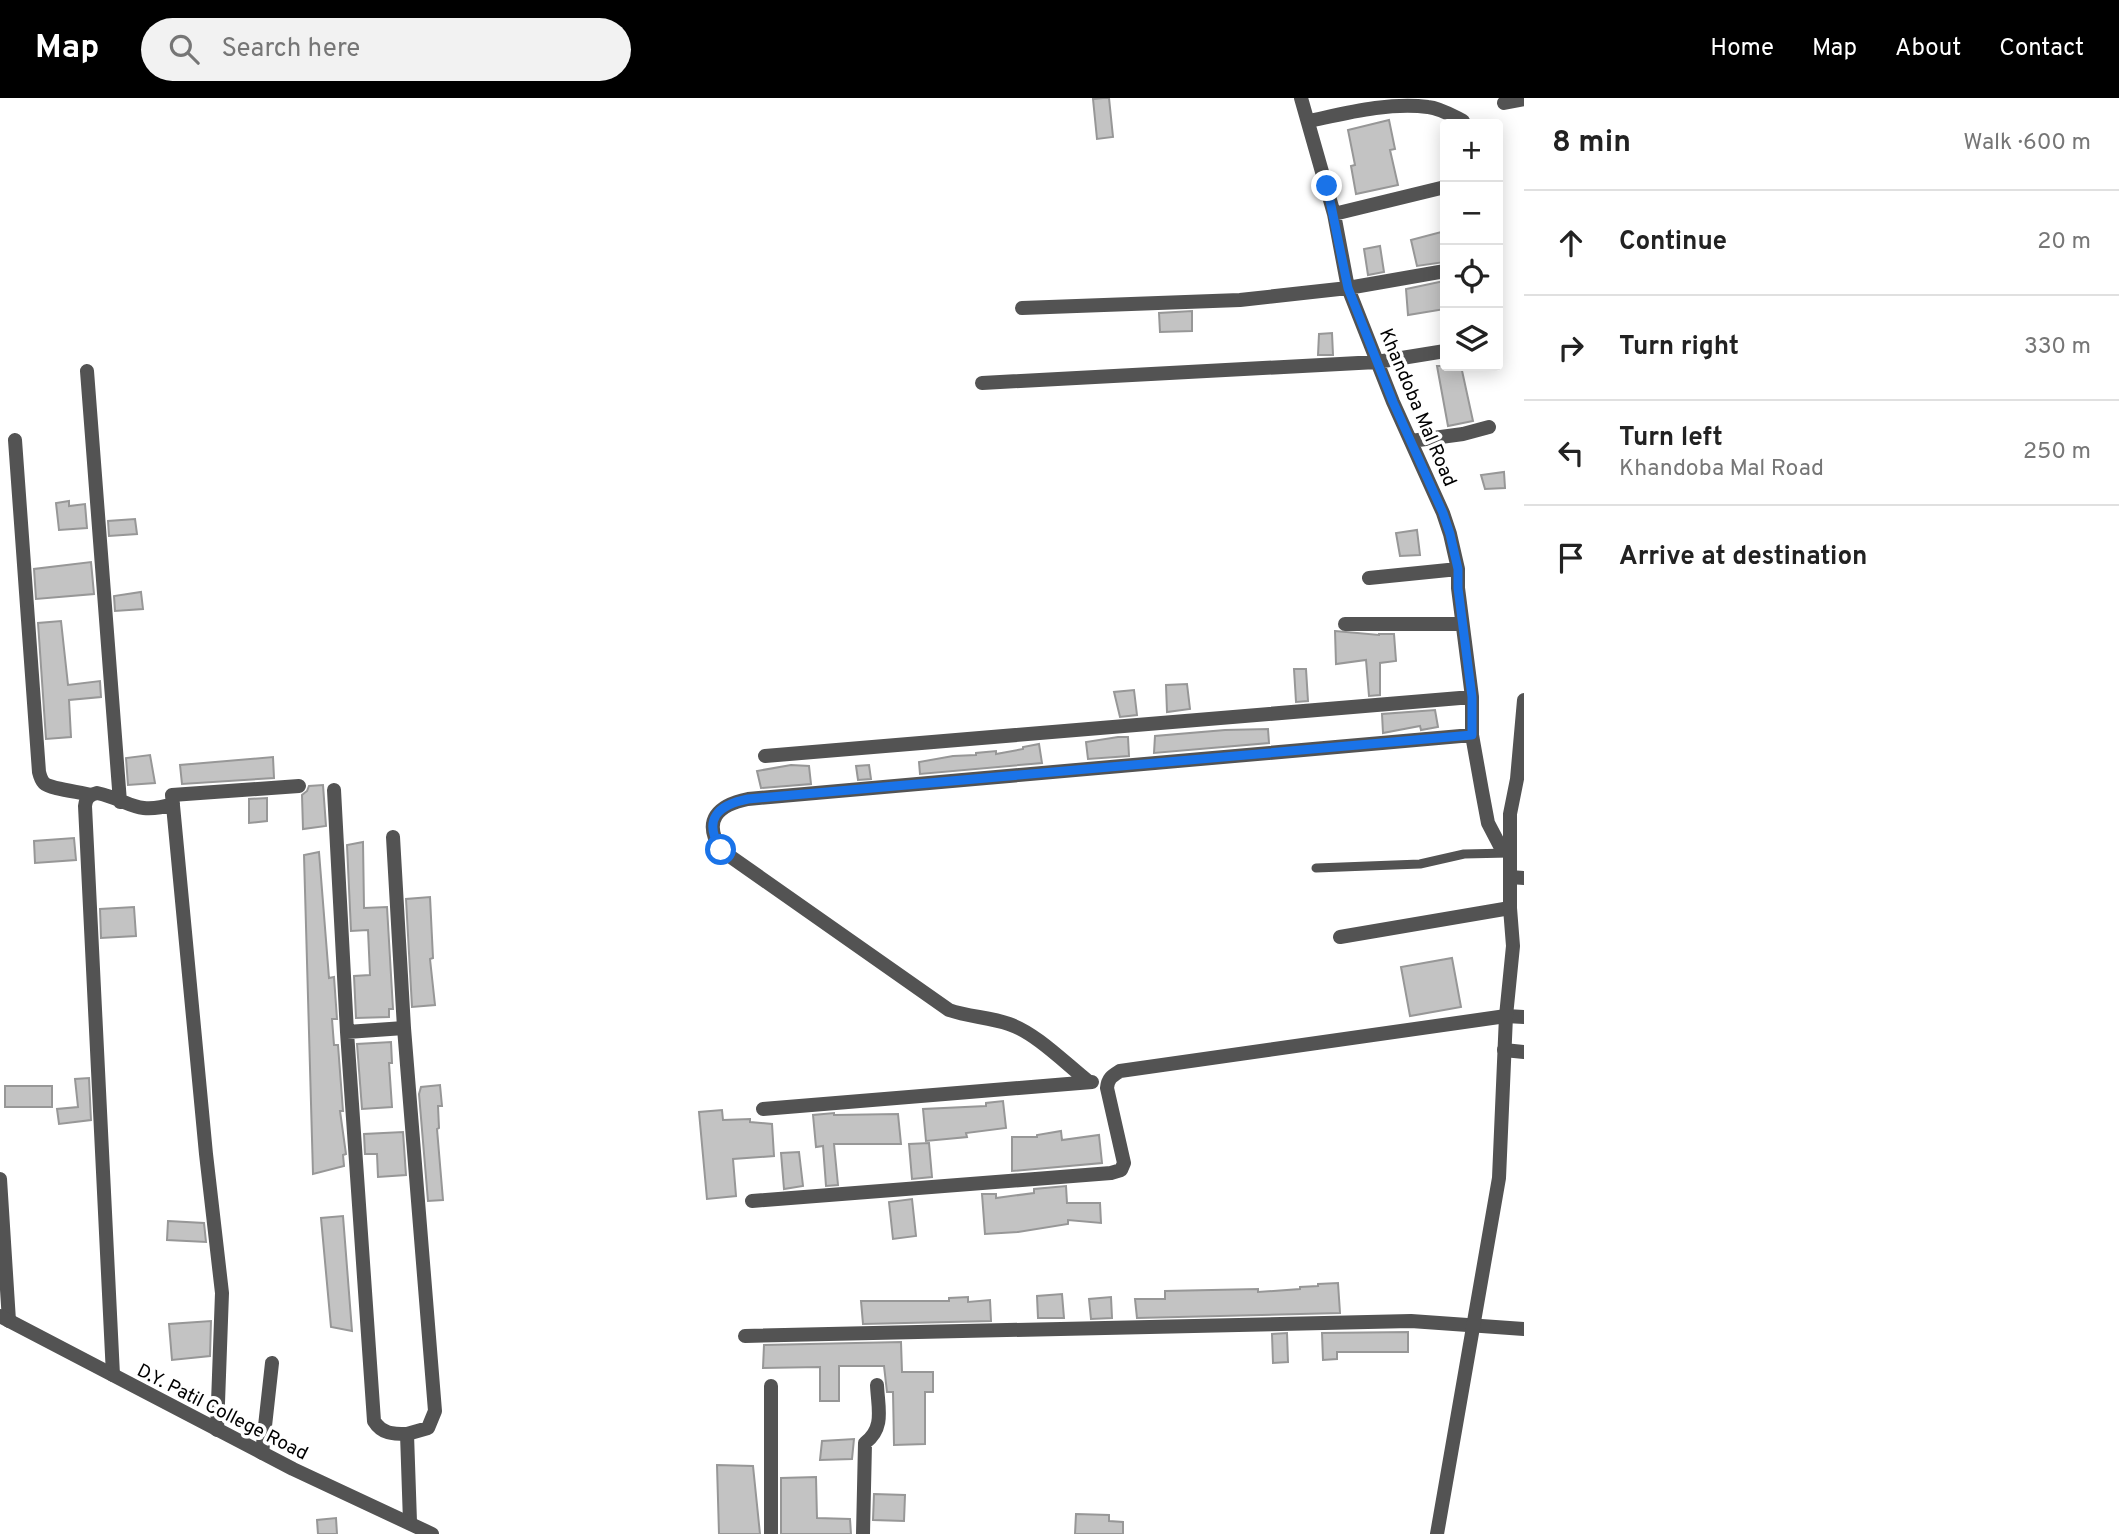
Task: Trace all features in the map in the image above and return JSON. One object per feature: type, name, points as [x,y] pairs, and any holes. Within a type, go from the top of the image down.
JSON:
[{"type":"street","name":"Khandoba Mal Road","points":[[1301,98],[1334,215],[1348,288],[1443,513],[1458,569],[1472,697],[1472,735],[1488,823],[1500,846],[1510,853]]},
{"type":"street","points":[[1504,103],[1524,99]]},
{"type":"street","points":[[1309,121],[1361,110],[1430,107],[1459,119]]},
{"type":"street","points":[[1334,215],[1440,188]]},
{"type":"street","points":[[1022,308],[1240,300],[1348,288],[1440,272]]},
{"type":"street","points":[[982,383],[1377,362],[1440,352]]},
{"type":"street","points":[[87,372],[121,802]]},
{"type":"street","points":[[1411,441],[1463,434],[1489,427]]},
{"type":"street","points":[[15,440],[39,772],[45,784],[53,788],[104,795],[145,810],[173,804]]},
{"type":"street","points":[[1369,578],[1458,569]]},
{"type":"street","points":[[1345,624],[1462,624]]},
{"type":"street","points":[[765,756],[1472,697]]},
{"type":"street","points":[[1437,1534],[1499,1178],[1506,1016],[1513,946],[1510,908],[1517,877],[1510,853],[1510,814],[1517,779],[1524,700]]},
{"type":"street","points":[[1089,1082],[1026,1032],[1008,1023],[967,1017],[949,1010],[721,850],[714,839],[712,825],[719,810],[731,802],[748,799],[1472,735]]},
{"type":"street","points":[[217,1430],[222,1293],[172,795],[299,786]]},
{"type":"street","points":[[334,790],[347,1032],[374,1421],[379,1429],[390,1434],[407,1434],[428,1427],[435,1410],[404,1028],[393,837]]},
{"type":"street","points":[[91,795],[85,806],[113,1375]]},
{"type":"street","points":[[1339,937],[1510,908]]},
{"type":"street","points":[[752,1201],[1111,1173],[1121,1170],[1124,1163],[1107,1081],[1120,1071],[1506,1016],[1524,1017]]},
{"type":"street","points":[[347,1032],[404,1028]]},
{"type":"street","points":[[1504,1050],[1524,1052]]},
{"type":"street","points":[[763,1109],[1107,1081]]},
{"type":"street","points":[[0,1179],[5,1318]]},
{"type":"street","name":"D.Y. Patil College Road","points":[[5,1318],[262,1453],[432,1534]]},
{"type":"street","points":[[745,1336],[1410,1321],[1524,1329]]},
{"type":"street","points":[[262,1453],[272,1363]]},
{"type":"street","points":[[863,1534],[865,1443],[874,1437],[879,1429],[877,1385]]},
{"type":"street","points":[[771,1386],[771,1534]]},
{"type":"street","points":[[407,1434],[410,1522]]},
{"type":"lane","points":[[1316,868],[1420,864],[1464,854],[1510,853]]},
{"type":"building","points":[[1109,98],[1113,137],[1097,139],[1093,99]]},
{"type":"building","points":[[1389,120],[1395,149],[1390,150],[1398,185],[1356,194],[1351,166],[1355,165],[1348,130]]},
{"type":"building","points":[[1440,232],[1440,263],[1417,266],[1411,240]]},
{"type":"building","points":[[1380,246],[1384,272],[1368,275],[1364,249]]},
{"type":"building","points":[[1440,282],[1440,310],[1408,315],[1406,289]]},
{"type":"building","points":[[1192,311],[1192,331],[1160,332],[1159,313]]},
{"type":"building","points":[[1332,333],[1333,355],[1318,355],[1319,334]]},
{"type":"building","points":[[1437,366],[1440,366],[1440,371],[1462,371],[1473,421],[1448,426]]},
{"type":"building","points":[[1504,472],[1505,488],[1485,489],[1481,475]]},
{"type":"building","points":[[69,501],[69,506],[85,504],[87,528],[59,530],[56,503]]},
{"type":"building","points":[[135,519],[137,534],[109,536],[108,521]]},
{"type":"building","points":[[1417,530],[1420,555],[1400,556],[1396,533]]},
{"type":"building","points":[[91,562],[94,594],[36,599],[34,569]]},
{"type":"building","points":[[141,592],[143,609],[115,611],[114,596]]},
{"type":"building","points":[[61,621],[68,685],[100,681],[101,697],[69,700],[71,737],[46,739],[38,623]]},
{"type":"building","points":[[1335,631],[1394,634],[1396,661],[1380,663],[1380,695],[1369,696],[1366,660],[1336,664]]},
{"type":"building","points":[[1294,669],[1306,669],[1308,701],[1296,702]]},
{"type":"building","points":[[1187,684],[1190,709],[1167,712],[1166,685]]},
{"type":"building","points":[[1134,690],[1137,715],[1120,717],[1114,692]]},
{"type":"building","points":[[1435,710],[1438,727],[1421,730],[1420,726],[1383,733],[1382,714]]},
{"type":"building","points":[[1268,729],[1269,743],[1154,753],[1155,736]]},
{"type":"building","points":[[1128,737],[1129,756],[1088,759],[1086,742]]},
{"type":"building","points":[[1039,744],[1042,763],[920,774],[919,762],[976,753],[996,751],[996,754]]},
{"type":"building","points":[[150,755],[155,783],[128,785],[126,758]]},
{"type":"building","points":[[273,757],[274,778],[182,784],[180,765]]},
{"type":"building","points":[[791,765],[809,766],[811,784],[761,788],[757,771]]},
{"type":"building","points":[[869,765],[871,779],[858,780],[856,766]]},
{"type":"building","points":[[323,785],[326,826],[303,829],[302,795],[309,786]]},
{"type":"building","points":[[267,798],[267,821],[249,823],[249,799]]},
{"type":"building","points":[[74,838],[76,860],[35,863],[34,841]]},
{"type":"building","points":[[363,842],[364,908],[387,907],[393,1009],[389,1009],[389,1017],[356,1018],[354,976],[370,975],[368,930],[351,931],[347,845]]},
{"type":"building","points":[[319,852],[329,978],[334,977],[337,1019],[332,1019],[334,1045],[338,1045],[343,1111],[340,1111],[346,1154],[343,1155],[344,1166],[313,1174],[304,855]]},
{"type":"building","points":[[430,897],[433,958],[430,959],[435,1005],[412,1007],[406,899]]},
{"type":"building","points":[[134,907],[136,936],[101,938],[100,909]]},
{"type":"building","points":[[1452,958],[1461,1007],[1410,1016],[1401,967]]},
{"type":"building","points":[[391,1042],[392,1063],[389,1063],[392,1107],[362,1109],[357,1044]]},
{"type":"building","points":[[89,1078],[91,1120],[59,1124],[57,1109],[78,1107],[75,1079]]},
{"type":"building","points":[[440,1085],[442,1106],[438,1106],[437,1129],[443,1200],[428,1201],[419,1094],[421,1087]]},
{"type":"building","points":[[5,1086],[52,1086],[52,1107],[5,1107]]},
{"type":"building","points":[[1003,1101],[1006,1128],[966,1133],[967,1137],[926,1141],[923,1109],[986,1106],[986,1103]]},
{"type":"building","points":[[722,1110],[723,1120],[750,1119],[750,1122],[772,1124],[774,1156],[733,1159],[736,1196],[707,1199],[699,1112]]},
{"type":"building","points":[[898,1114],[901,1144],[834,1144],[838,1185],[826,1186],[823,1146],[816,1147],[813,1115]]},
{"type":"building","points":[[1061,1131],[1062,1140],[1099,1135],[1102,1163],[1012,1171],[1012,1137],[1037,1137]]},
{"type":"building","points":[[403,1132],[406,1175],[378,1177],[377,1154],[365,1154],[364,1134]]},
{"type":"building","points":[[929,1143],[932,1177],[912,1179],[909,1144]]},
{"type":"building","points":[[799,1152],[803,1186],[784,1189],[781,1153]]},
{"type":"building","points":[[1066,1186],[1067,1203],[1100,1203],[1101,1223],[1068,1220],[1068,1224],[985,1234],[982,1194],[996,1194],[996,1198],[1034,1193],[1034,1189]]},
{"type":"building","points":[[912,1199],[916,1236],[893,1239],[889,1202]]},
{"type":"building","points":[[343,1216],[352,1331],[331,1327],[321,1218]]},
{"type":"building","points":[[168,1221],[204,1223],[206,1242],[167,1240]]},
{"type":"building","points":[[1338,1283],[1340,1313],[1137,1318],[1135,1299],[1165,1299],[1165,1291],[1258,1289],[1258,1292]]},
{"type":"building","points":[[1062,1294],[1064,1318],[1038,1318],[1037,1296]]},
{"type":"building","points":[[968,1297],[968,1302],[990,1300],[991,1321],[863,1324],[861,1301],[949,1301],[949,1298]]},
{"type":"building","points":[[1111,1297],[1112,1318],[1091,1319],[1089,1299]]},
{"type":"building","points":[[211,1321],[210,1356],[172,1360],[169,1324]]},
{"type":"building","points":[[1408,1332],[1408,1352],[1337,1352],[1337,1359],[1323,1360],[1322,1333]]},
{"type":"building","points":[[1287,1333],[1288,1362],[1273,1363],[1272,1334]]},
{"type":"building","points":[[901,1342],[902,1372],[933,1372],[933,1392],[925,1392],[925,1444],[894,1445],[893,1392],[887,1392],[884,1366],[839,1366],[839,1401],[820,1401],[820,1367],[763,1368],[764,1345]]},
{"type":"building","points":[[854,1439],[852,1459],[820,1460],[822,1441]]},
{"type":"building","points":[[717,1465],[753,1466],[760,1534],[719,1534]]},
{"type":"building","points":[[816,1477],[817,1518],[850,1519],[851,1534],[781,1534],[781,1478]]},
{"type":"building","points":[[874,1494],[905,1495],[904,1521],[873,1520]]},
{"type":"building","points":[[1076,1514],[1109,1515],[1109,1521],[1123,1522],[1123,1534],[1075,1534]]},
{"type":"building","points":[[336,1518],[337,1534],[318,1534],[317,1520]]},
{"type":"route","points":[[721,850],[714,839],[712,825],[719,810],[731,802],[748,799],[1472,735],[1472,697],[1458,569],[1450,534],[1348,288],[1327,186]]}]
